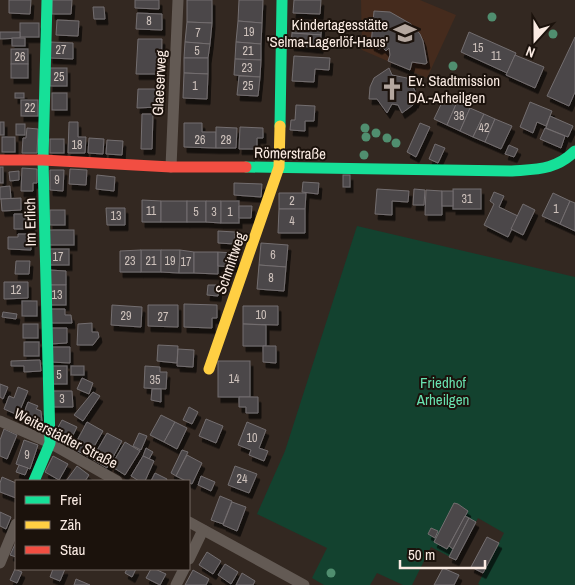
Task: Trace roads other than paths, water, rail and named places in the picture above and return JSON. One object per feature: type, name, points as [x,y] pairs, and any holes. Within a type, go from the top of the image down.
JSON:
[{"type":"street","name":"Im Erlich","points":[[47,0],[44,160],[50,443]]},
{"type":"street","name":"Glaeserweg","points":[[171,167],[178,0]]},
{"type":"street","points":[[279,167],[282,0]]},
{"type":"street","name":"Römerstraße","points":[[0,160],[44,160],[171,167],[279,167],[457,172],[536,170],[566,160],[575,151]]},
{"type":"street","name":"Schmittweg","points":[[209,369],[279,167]]},
{"type":"street","name":"Weiterstädter Straße","points":[[0,420],[50,443],[115,480]]},
{"type":"street","points":[[34,480],[50,443]]},
{"type":"street","points":[[190,523],[304,585]]},
{"type":"street","points":[[0,564],[15,526]]},
{"type":"street","points":[[190,557],[203,530]]},
{"type":"street","points":[[176,585],[184,570]]},
{"type":"place","name":"Kindertagesstätte 'Selma-Lagerlöf-Haus'","points":[[405,33]]},
{"type":"place","name":"Ev. Stadtmission DA.-Arheilgen","points":[[392,89]]},
{"type":"park label","name":"Friedhof Arheilgen","points":[[443,390]]}]
